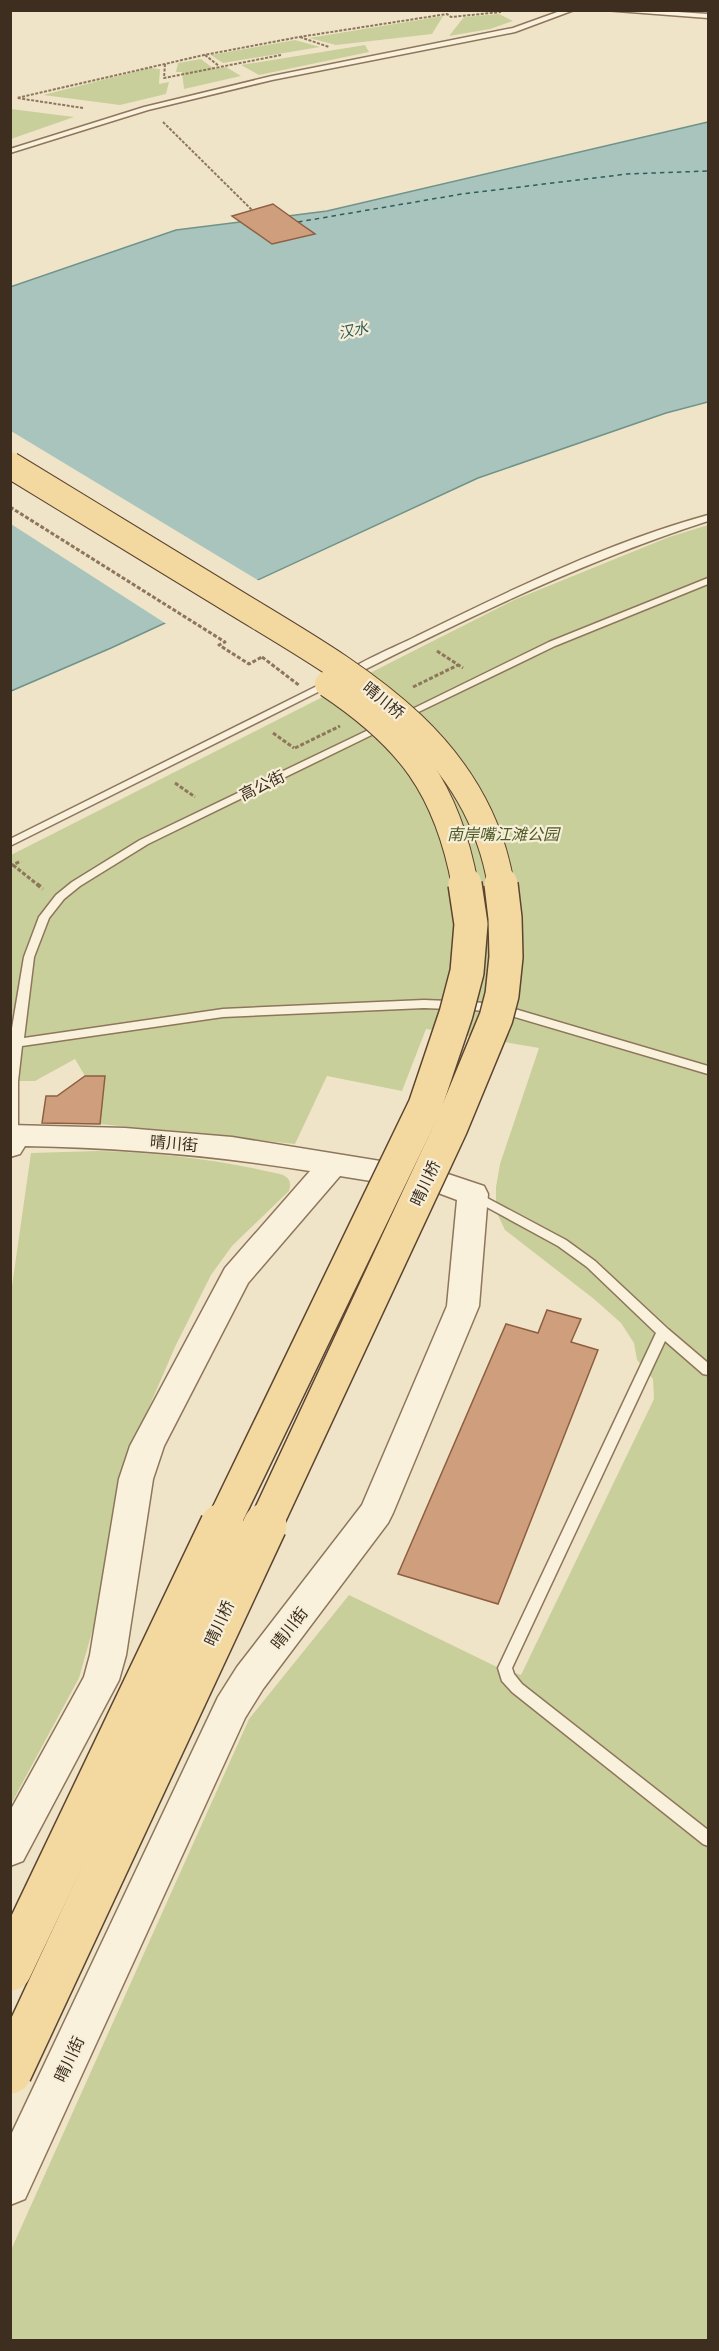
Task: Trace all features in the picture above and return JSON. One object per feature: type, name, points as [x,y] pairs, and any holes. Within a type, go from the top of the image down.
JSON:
[{"type":"main road","name":"晴川桥","points":[[10,465],[348,672],[387,699],[413,723],[439,749],[482,813],[501,872],[508,943],[505,982],[498,1012],[451,1126],[10,2072]]},
{"type":"main road","name":"晴川桥","points":[[10,487],[333,688],[386,728],[424,772],[445,816],[464,875],[471,940],[467,974],[457,1013],[420,1120],[324,1312],[10,1969]]},
{"type":"street","name":"晴川街","points":[[10,2184],[231,1708],[250,1678],[376,1513],[463,1306],[473,1194],[436,1181],[232,1148],[124,1138],[11,1141]]},
{"type":"street","points":[[10,1850],[101,1680],[108,1655],[136,1479],[147,1446],[236,1276],[334,1163]]},
{"type":"lane","points":[[10,151],[146,108],[272,78],[515,30],[571,10]]},
{"type":"lane","points":[[607,10],[708,16]]},
{"type":"lane","points":[[10,843],[481,608],[588,560],[708,518]]},
{"type":"lane","name":"高公街","points":[[11,1141],[13,1044],[29,957],[35,936],[51,907],[76,884],[144,842],[478,678],[552,644],[708,581]]},
{"type":"lane","points":[[13,1044],[223,1013],[424,1004],[475,1006],[508,1011],[708,1070]]},
{"type":"lane","points":[[473,1194],[562,1243],[591,1264],[663,1332],[708,1370]]},
{"type":"lane","points":[[663,1332],[506,1672],[517,1688],[708,1839]]},
{"type":"path","points":[[125,114],[17,98],[204,55],[299,37],[447,14],[451,17],[509,11]]},
{"type":"path","points":[[299,37],[329,47]]},
{"type":"path","points":[[204,55],[219,66]]},
{"type":"path","points":[[164,78],[165,64]]},
{"type":"path","points":[[146,108],[252,210]]},
{"type":"path","points":[[10,507],[225,642],[219,645],[249,664],[262,657]]},
{"type":"path","points":[[437,651],[458,664]]},
{"type":"path","points":[[273,733],[295,748]]},
{"type":"path","points":[[175,783],[198,799]]},
{"type":"path","points":[[13,865],[46,892]]},
{"type":"green space","points":[[499,14],[513,21],[490,29],[449,36],[464,17]]},
{"type":"green space","points":[[443,16],[432,34],[336,45],[309,38]]},
{"type":"green space","points":[[295,40],[320,47],[223,63],[211,55]]},
{"type":"green space","points":[[365,45],[369,52],[259,75],[241,65]]},
{"type":"green space","points":[[201,59],[214,69],[226,67],[241,76],[184,89],[182,72],[176,72],[178,63]]},
{"type":"green space","points":[[150,68],[160,69],[159,84],[169,82],[166,94],[120,105],[43,95]]},
{"type":"green space","points":[[11,109],[74,117],[11,139]]},
{"type":"green space","name":"南岸嘴江滩公园","points":[[708,525],[708,2340],[11,2340],[11,2250],[249,1719],[349,1595],[495,1666],[521,1675],[654,1399],[653,1379],[637,1360],[634,1343],[621,1323],[594,1299],[505,1230],[496,1211],[496,1187],[500,1164],[539,1048],[426,1029],[402,1091],[327,1076],[295,1144],[100,1124],[105,1077],[85,1076],[75,1059],[35,1081],[11,1081],[11,855],[514,600],[669,537]]},
{"type":"green space","points":[[97,1151],[166,1155],[257,1169],[283,1175],[288,1178],[290,1188],[232,1246],[211,1275],[175,1347],[127,1458],[111,1522],[98,1611],[79,1678],[11,1804],[10,1300],[31,1153]]},
{"type":"water","name":"汉水","points":[[708,122],[708,402],[666,413],[478,478],[111,648],[11,691],[10,287],[176,230],[327,211]]},
{"type":"pier","points":[[11,431],[261,582],[168,625],[11,524]]},
{"type":"building","points":[[273,204],[315,234],[272,244],[232,216]]},
{"type":"building","points":[[85,1076],[105,1076],[100,1124],[42,1123],[46,1096],[57,1096]]},
{"type":"building","points":[[547,1310],[581,1319],[571,1342],[598,1350],[498,1604],[398,1574],[506,1324],[538,1333]]},
{"type":"ferry route","points":[[298,222],[462,194],[627,174],[708,171]]}]
